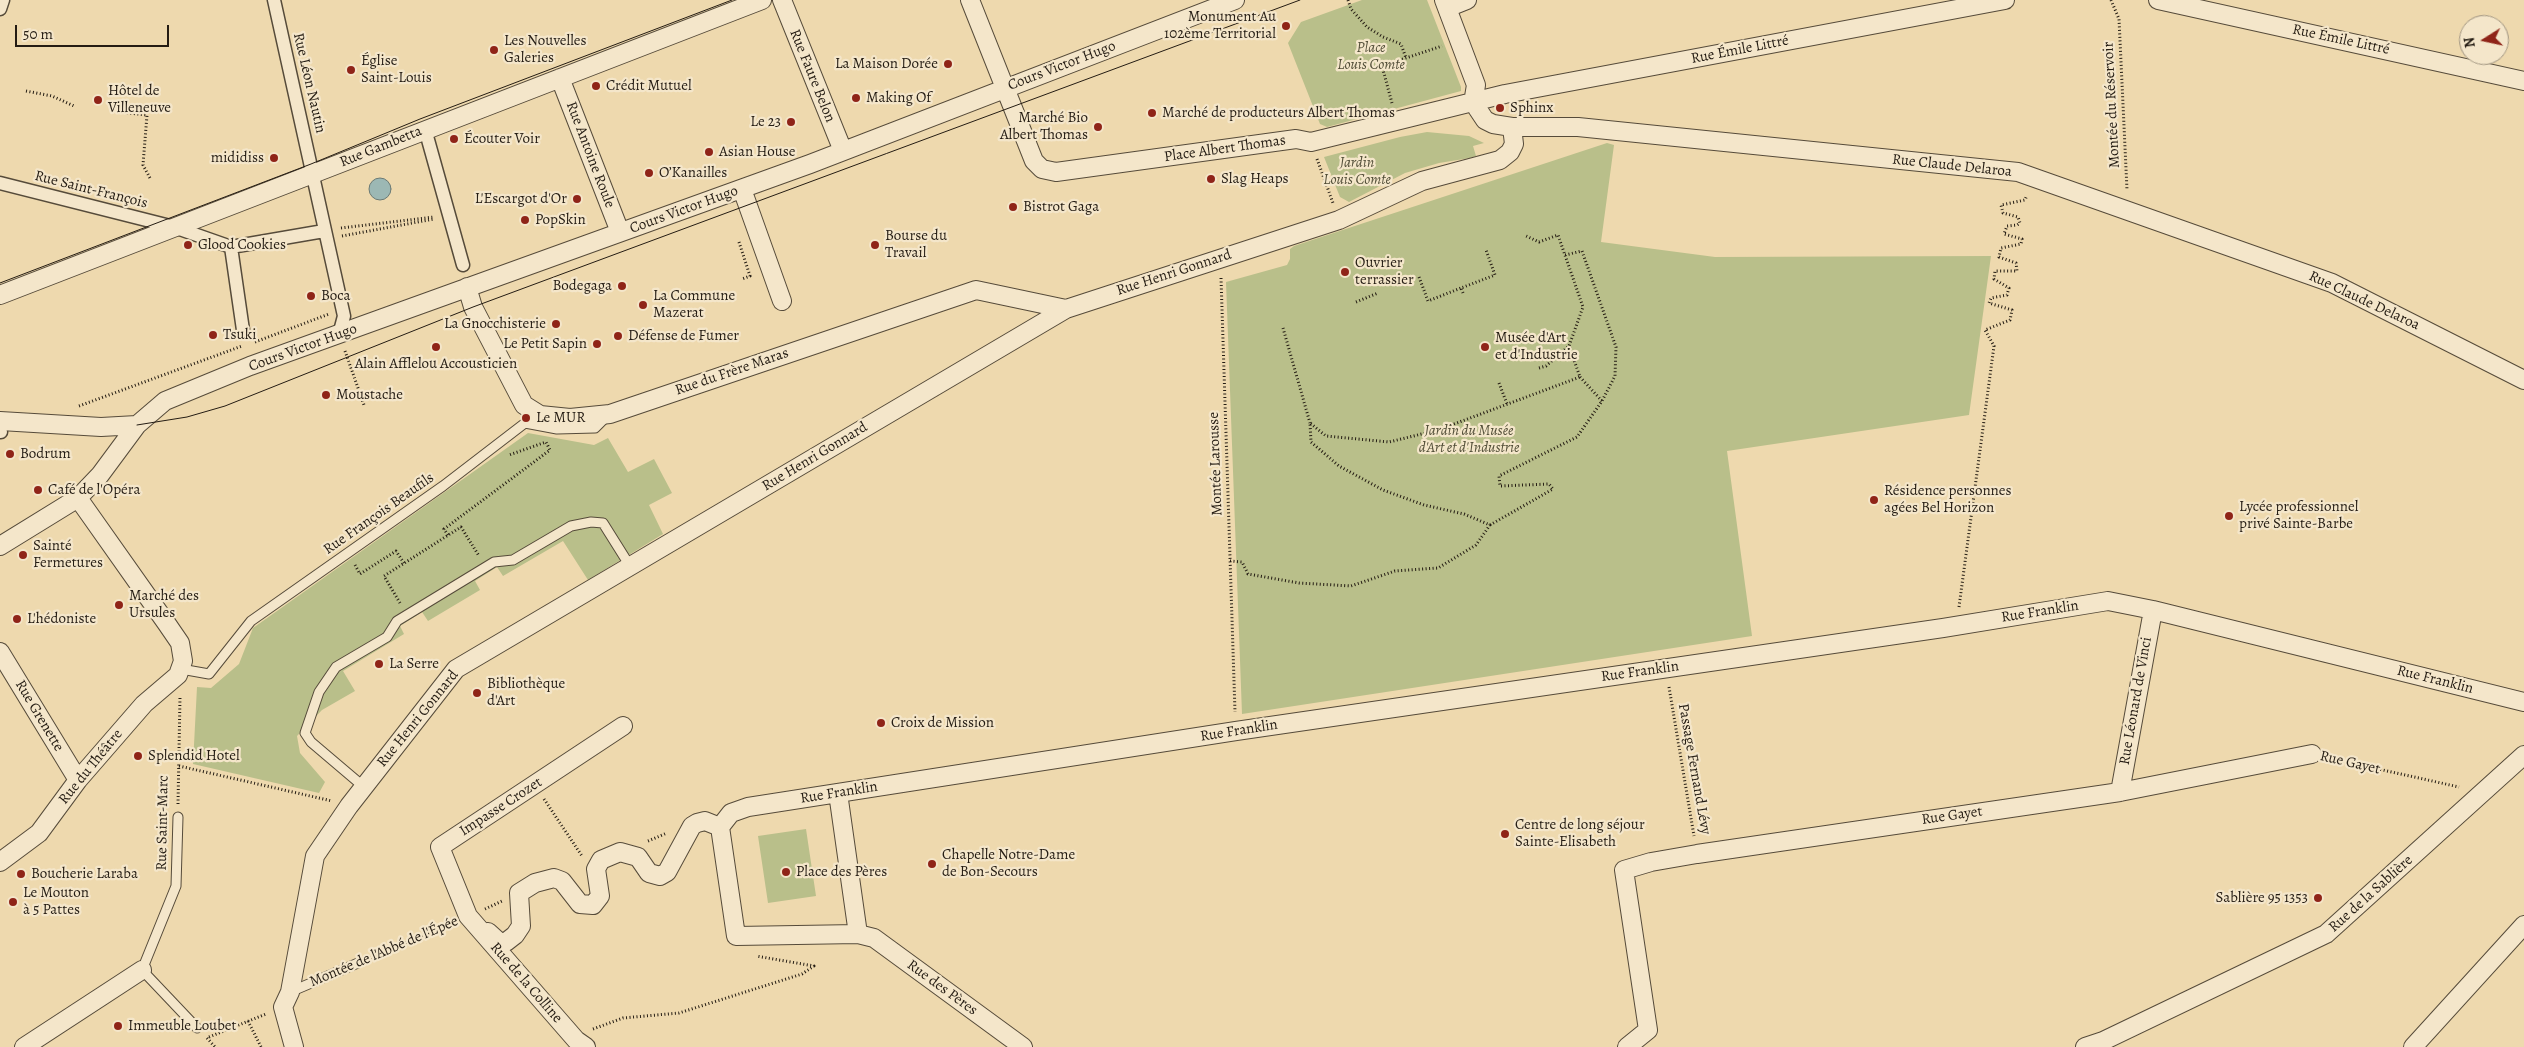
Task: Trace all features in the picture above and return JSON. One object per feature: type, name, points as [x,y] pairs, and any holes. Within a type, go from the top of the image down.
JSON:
[{"type":"street","points":[[0,9],[3,0]]},
{"type":"street","name":"Rue Léon Nautin","points":[[274,0],[344,316],[339,334]]},
{"type":"street","name":"Rue Gambetta","points":[[0,295],[762,0]]},
{"type":"street","name":"Rue Faure Belon","points":[[782,0],[843,151]]},
{"type":"street","points":[[970,0],[1006,88]]},
{"type":"street","name":"Cours Victor Hugo","points":[[0,546],[78,498],[100,475],[137,425],[166,401],[250,366],[742,189],[1235,0]]},
{"type":"street","points":[[1311,142],[1474,100],[1476,85],[1446,4],[1467,0]]},
{"type":"street","name":"Rue Émile Littré","points":[[1474,100],[2005,0]]},
{"type":"street","name":"Rue Émile Littré","points":[[2158,0],[2524,81]]},
{"type":"street","name":"Rue Antoine Roule","points":[[560,78],[620,232]]},
{"type":"street","name":"Place Albert Thomas","points":[[1006,88],[1034,161],[1042,169],[1056,172],[1296,139],[1311,142]]},
{"type":"street","name":"Rue Claude Delaroa","points":[[1474,100],[1476,108],[1485,120],[1493,124],[1512,127],[1578,127],[2018,172],[2332,283],[2524,380]]},
{"type":"street","name":"Rue Henri Gonnard","points":[[294,1047],[283,1007],[290,992],[315,856],[349,806],[456,669],[1066,308],[1339,220],[1422,182],[1500,160],[1510,152],[1514,144],[1512,127]]},
{"type":"street","points":[[425,129],[463,265]]},
{"type":"street","name":"Rue Saint-François","points":[[0,183],[174,227],[230,247]]},
{"type":"street","points":[[742,189],[782,301]]},
{"type":"street","points":[[243,330],[230,247],[324,231]]},
{"type":"street","name":"Rue du Frère Maras","points":[[467,287],[473,308],[524,405],[540,414],[560,417],[610,414],[976,290],[1066,308]]},
{"type":"street","points":[[0,421],[101,427],[137,425]]},
{"type":"street","points":[[78,498],[180,643],[183,662],[180,669]]},
{"type":"street","name":"Rue Franklin","points":[[720,827],[731,813],[748,807],[1236,731],[1958,626],[2108,601],[2153,610],[2524,702]]},
{"type":"street","name":"Rue Léonard de Vinci","points":[[2120,792],[2153,610]]},
{"type":"street","name":"Rue Grenette","points":[[0,652],[78,780]]},
{"type":"street","name":"Rue du Théâtre","points":[[0,862],[39,833],[78,780],[144,704],[178,674],[180,669]]},
{"type":"street","name":"Impasse Crozet","points":[[476,913],[440,847],[623,726]]},
{"type":"street","name":"Rue Gayet","points":[[1626,1047],[1648,1030],[1624,870],[1651,862],[1697,854],[2120,792],[2312,754]]},
{"type":"street","name":"Rue de la Sablière","points":[[2085,1047],[2103,1041],[2326,934],[2524,755]]},
{"type":"street","points":[[720,827],[736,936],[858,934],[838,793]]},
{"type":"street","name":"Montée de l'Abbé de l'Épée","points":[[476,913],[499,942],[506,942],[515,935],[521,926],[519,893],[534,883],[554,878],[562,881],[580,904],[593,905],[600,896],[596,869],[601,860],[620,852],[638,857],[649,874],[660,876],[667,872],[692,826],[705,821],[720,827]]},
{"type":"street","name":"Rue de la Colline","points":[[476,913],[579,1042]]},
{"type":"street","points":[[2413,1047],[2524,925]]},
{"type":"street","name":"Rue des Pères","points":[[858,934],[874,938],[1023,1047]]},
{"type":"street","points":[[24,1047],[142,970]]},
{"type":"lane","name":"Rue François Beaufils","points":[[180,669],[209,674],[251,621],[443,486],[525,423],[557,429],[595,428],[610,414]]},
{"type":"lane","points":[[364,787],[311,742],[306,733],[319,692],[336,667],[387,637],[397,621],[485,567],[494,562],[512,560],[571,526],[591,522],[603,523],[630,566]]},
{"type":"lane","name":"Rue Saint-Marc","points":[[142,970],[176,886],[178,817]]},
{"type":"lane","name":"Montée de l'Abbé de l'Épée","points":[[290,992],[358,963]]},
{"type":"lane","points":[[142,970],[197,1028]]},
{"type":"path","points":[[1348,0],[1351,9],[1367,27],[1382,37],[1402,44],[1406,58]]},
{"type":"path","name":"Montée du Réservoir","points":[[2111,0],[2118,19],[2128,210]]},
{"type":"path","points":[[1393,109],[1382,66],[1445,45]]},
{"type":"path","points":[[26,91],[52,96],[74,106]]},
{"type":"path","points":[[120,112],[147,115],[143,165],[151,180]]},
{"type":"path","points":[[1311,142],[1339,220]]},
{"type":"path","points":[[1958,626],[1994,346],[1985,330],[2010,320],[2012,310],[1989,304],[1991,298],[2007,295],[2009,288],[1994,279],[1995,271],[2017,271],[2016,263],[1999,257],[2001,248],[2021,244],[2022,240],[2004,234],[2006,226],[2018,225],[2020,223],[2018,217],[2004,213],[2001,205],[2024,200],[2027,197]]},
{"type":"path","points":[[337,237],[393,228],[449,214]]},
{"type":"path","points":[[324,231],[391,222],[417,221]]},
{"type":"path","points":[[391,222],[393,228]]},
{"type":"path","points":[[376,224],[377,231]]},
{"type":"path","points":[[358,226],[359,234]]},
{"type":"path","points":[[1524,235],[1539,242],[1558,235],[1584,307],[1569,346],[1546,366],[1539,368]]},
{"type":"path","points":[[739,243],[750,276],[742,279]]},
{"type":"path","points":[[1419,277],[1428,301],[1495,275],[1486,250]]},
{"type":"path","points":[[1230,561],[1242,562],[1248,574],[1298,583],[1351,586],[1395,571],[1438,568],[1476,545],[1490,525],[1553,489],[1549,484],[1500,486],[1499,476],[1577,437],[1602,401],[1615,376],[1616,347],[1582,251],[1566,254]]},
{"type":"path","name":"Montée Larousse","points":[[1229,274],[1221,276],[1236,731]]},
{"type":"path","points":[[1461,288],[1463,293]]},
{"type":"path","points":[[1356,302],[1378,293]]},
{"type":"path","points":[[75,408],[342,310]]},
{"type":"path","points":[[1283,328],[1310,423],[1311,442],[1339,466],[1383,490],[1424,505],[1464,514],[1490,525]]},
{"type":"path","points":[[1569,346],[1580,377],[1602,401]]},
{"type":"path","points":[[351,368],[364,405]]},
{"type":"path","points":[[1310,423],[1326,436],[1390,442],[1438,430],[1580,377]]},
{"type":"path","points":[[1499,383],[1507,404]]},
{"type":"path","points":[[448,535],[444,529],[550,450],[546,442],[505,457]]},
{"type":"path","points":[[407,615],[384,576],[461,527],[485,567]]},
{"type":"path","points":[[360,559],[354,563],[360,574],[396,551],[404,563]]},
{"type":"path","name":"Rue Saint-Marc","points":[[178,817],[180,669]]},
{"type":"path","name":"Passage Fernand Lévy","points":[[1669,688],[1697,854]]},
{"type":"path","name":"Rue Gayet","points":[[2312,754],[2438,782]]},
{"type":"path","points":[[179,766],[312,794],[349,806]]},
{"type":"path","points":[[541,795],[583,857]]},
{"type":"path","points":[[643,843],[667,833]]},
{"type":"path","name":"Montée de l'Abbé de l'Épée","points":[[358,963],[505,900]]},
{"type":"path","points":[[579,1042],[623,1018],[642,1018],[679,1013],[802,974],[814,966],[763,958],[745,952],[744,936]]},
{"type":"path","points":[[215,1047],[205,1037],[248,1021],[261,1047]]},
{"type":"green space","name":"Place Louis Comte","points":[[1362,0],[1427,0],[1461,91],[1327,127],[1320,124],[1288,43],[1301,22]]},
{"type":"green space","name":"Jardin Louis Comte","points":[[1427,132],[1469,136],[1484,143],[1473,146],[1476,156],[1439,163],[1405,173],[1349,202],[1340,197],[1324,157],[1400,137]]},
{"type":"green space","name":"Jardin du Musée d'Art et d'Industrie","points":[[1607,143],[1614,145],[1601,242],[1715,257],[1991,256],[1969,415],[1727,451],[1752,636],[1242,714],[1226,282],[1287,265],[1290,259],[1290,249],[1294,246]]},
{"type":"green space","points":[[528,433],[594,445],[608,438],[628,472],[654,459],[672,493],[649,505],[663,534],[588,580],[563,541],[503,576],[497,567],[475,581],[480,590],[428,621],[422,612],[400,626],[404,634],[343,671],[355,691],[322,710],[297,736],[300,753],[325,782],[319,793],[193,764],[197,687],[211,688],[239,664],[253,628]]},
{"type":"green space","points":[[806,829],[816,896],[768,903],[758,836]]},
{"type":"water","points":[[380,178],[388,181],[391,189],[388,197],[380,200],[372,197],[369,189],[372,181]]},
{"type":"tram line","points":[[0,283],[311,164],[420,119],[732,0]]},
{"type":"tram line","points":[[137,425],[187,417],[225,406],[473,307],[1300,0]]},
{"type":"place","name":"Monument Au 102ème Territorial","points":[[1286,26]]},
{"type":"place","name":"Les Nouvelles Galeries","points":[[494,50]]},
{"type":"place","name":"La Maison Dorée","points":[[948,64]]},
{"type":"place","name":"Église Saint-Louis","points":[[351,70]]},
{"type":"place","name":"Crédit Mutuel","points":[[596,86]]},
{"type":"place","name":"Making Of","points":[[856,98]]},
{"type":"place","name":"Hôtel de Villeneuve","points":[[98,100]]},
{"type":"place","name":"Sphinx","points":[[1500,108]]},
{"type":"place","name":"Marché de producteurs Albert Thomas","points":[[1152,113]]},
{"type":"place","name":"Le 23","points":[[791,122]]},
{"type":"place","name":"Marché Bio Albert Thomas","points":[[1098,127]]},
{"type":"place","name":"Écouter Voir","points":[[454,139]]},
{"type":"place","name":"Asian House","points":[[709,152]]},
{"type":"place","name":"mididiss","points":[[274,158]]},
{"type":"place","name":"O’Kanailles","points":[[649,173]]},
{"type":"place","name":"Slag Heaps","points":[[1211,179]]},
{"type":"place","name":"L'Escargot d'Or","points":[[577,199]]},
{"type":"place","name":"Bistrot Gaga","points":[[1013,207]]},
{"type":"place","name":"PopSkin","points":[[525,220]]},
{"type":"place","name":"Glood Cookies","points":[[188,245]]},
{"type":"place","name":"Bourse du Travail","points":[[875,245]]},
{"type":"place","name":"Ouvrier terrassier","points":[[1345,272]]},
{"type":"place","name":"Bodegaga","points":[[622,286]]},
{"type":"place","name":"Boca","points":[[311,296]]},
{"type":"place","name":"La Commune Mazerat","points":[[643,305]]},
{"type":"place","name":"La Gnocchisterie","points":[[556,324]]},
{"type":"place","name":"Tsuki","points":[[213,335]]},
{"type":"place","name":"Défense de Fumer","points":[[618,336]]},
{"type":"place","name":"Le Petit Sapin","points":[[597,344]]},
{"type":"place","name":"Alain Afflelou Accousticien","points":[[436,347]]},
{"type":"place","name":"Musée d'Art et d'Industrie","points":[[1485,347]]},
{"type":"place","name":"Moustache","points":[[326,395]]},
{"type":"place","name":"Le MUR","points":[[526,418]]},
{"type":"place","name":"Bodrum","points":[[10,454]]},
{"type":"place","name":"Café de l'Opéra","points":[[38,490]]},
{"type":"place","name":"Résidence personnes agées Bel Horizon","points":[[1874,500]]},
{"type":"place","name":"Lycée professionnel privé Sainte-Barbe","points":[[2229,516]]},
{"type":"place","name":"Sainté Fermetures","points":[[23,555]]},
{"type":"place","name":"Marché des Ursules","points":[[119,605]]},
{"type":"place","name":"L'hédoniste","points":[[17,619]]},
{"type":"place","name":"La Serre","points":[[379,664]]},
{"type":"place","name":"Bibliothèque d'Art","points":[[477,693]]},
{"type":"place","name":"Croix de Mission","points":[[881,723]]},
{"type":"place","name":"Splendid Hotel","points":[[138,756]]},
{"type":"place","name":"Centre de long séjour Sainte-Elisabeth","points":[[1505,834]]},
{"type":"place","name":"Chapelle Notre-Dame de Bon-Secours","points":[[932,864]]},
{"type":"place","name":"Place des Pères","points":[[786,872]]},
{"type":"place","name":"Boucherie Laraba","points":[[21,874]]},
{"type":"place","name":"Sablière 95 1353","points":[[2318,898]]},
{"type":"place","name":"Le Mouton à 5 Pattes","points":[[13,902]]},
{"type":"place","name":"Immeuble Loubet","points":[[118,1026]]}]
